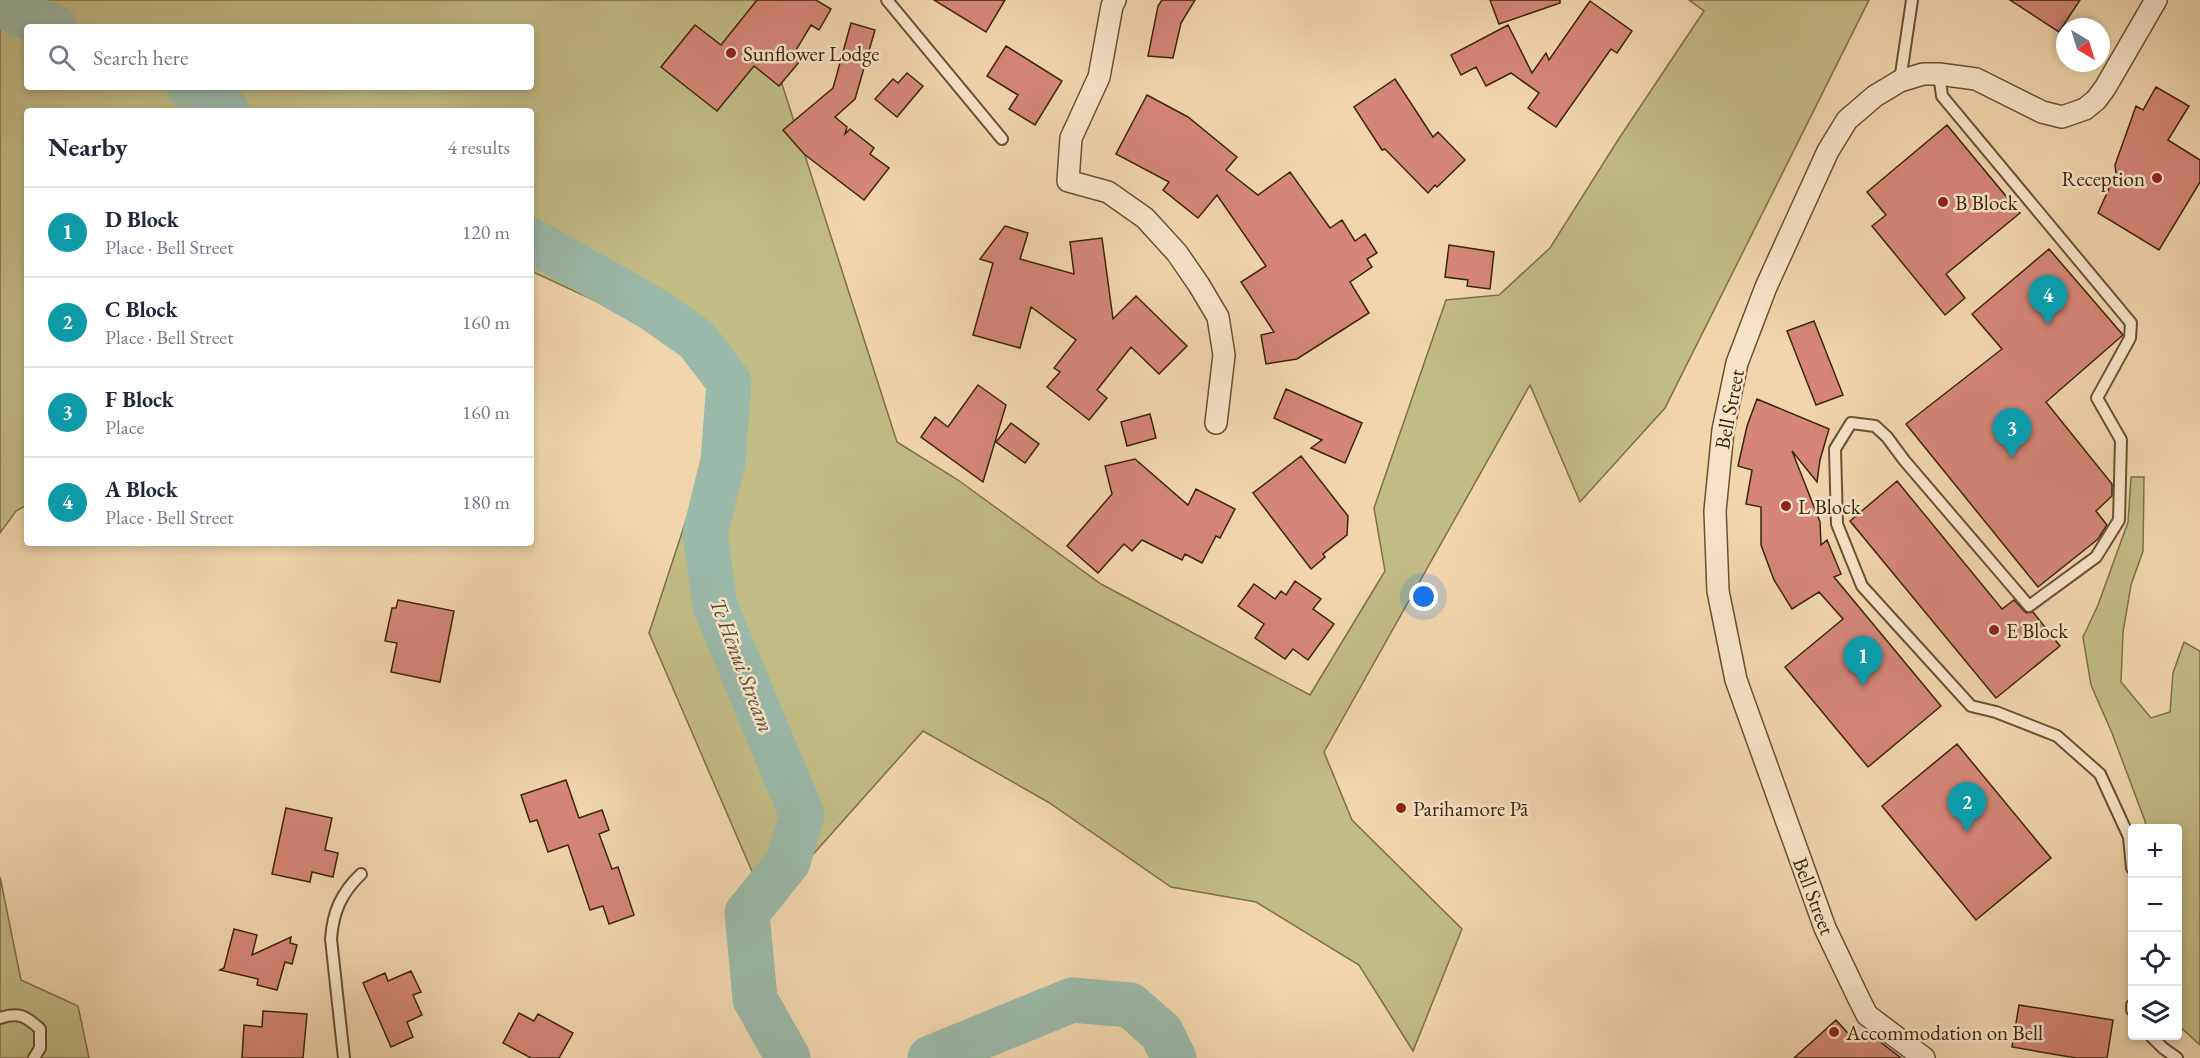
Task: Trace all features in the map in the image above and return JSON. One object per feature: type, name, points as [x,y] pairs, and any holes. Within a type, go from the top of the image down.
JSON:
[{"type":"street","points":[[1115,0],[1099,77],[1071,138],[1068,181],[1108,192],[1145,218],[1177,253],[1199,285],[1218,317],[1224,355],[1216,423]]},
{"type":"street","name":"Bell Street","points":[[1924,1058],[1867,1015],[1825,928],[1736,680],[1718,591],[1715,511],[1723,430],[1737,363],[1766,287],[1828,151],[1847,120],[1875,96],[1900,81],[1923,74],[1976,79],[2042,112],[2062,117],[2085,109],[2096,100],[2104,88],[2156,0]]},
{"type":"lane","points":[[886,0],[1002,139]]},
{"type":"lane","points":[[1900,81],[1912,0]]},
{"type":"lane","points":[[1939,74],[1942,96],[2131,323],[2130,338],[2097,398],[2121,440],[2119,520],[2096,557],[2030,606],[1904,460],[1887,437],[1875,426],[1851,423],[1835,449],[1837,524],[1862,586],[1971,706],[1996,712],[2057,736],[2100,774],[2128,835]]},
{"type":"lane","points":[[344,1058],[339,993],[331,939],[332,923],[337,905],[344,893],[361,874]]},
{"type":"lane","points":[[0,1018],[20,1015],[31,1020],[40,1029],[40,1048],[34,1058]]},
{"type":"lane","points":[[2156,1040],[2177,1058]]},
{"type":"shaded area","points":[[0,0],[755,0],[897,442],[958,480],[1101,584],[1310,695],[1385,571],[1374,508],[1446,300],[1499,295],[1550,248],[1618,140],[1704,11],[1689,0],[1869,0],[1665,408],[1580,502],[1530,385],[1324,752],[1352,820],[1462,929],[1413,1051],[1359,965],[1256,902],[1171,887],[1048,802],[923,731],[767,906],[649,633],[716,429],[711,386],[658,330],[534,272],[534,108],[24,108],[24,507],[16,511],[0,533]]},
{"type":"shaded area","points":[[2131,477],[2144,477],[2143,551],[2131,585],[2123,632],[2121,682],[2151,718],[2170,712],[2173,673],[2184,642],[2200,651],[2200,1045],[2182,1029],[2182,824],[2145,824],[2112,733],[2091,685],[2083,637],[2098,605],[2128,522]]},
{"type":"shaded area","points":[[0,877],[21,980],[78,1006],[89,1058],[0,1058]]},
{"type":"building","name":"Sunflower Lodge","points":[[757,0],[816,0],[831,9],[819,30],[811,25],[793,55],[800,61],[779,86],[754,66],[717,111],[661,67],[695,25],[721,45]]},
{"type":"building","points":[[934,0],[1005,0],[986,32]]},
{"type":"building","points":[[1162,0],[1195,0],[1181,23],[1173,58],[1148,56],[1158,6]]},
{"type":"building","points":[[1490,0],[1560,0],[1560,3],[1499,24]]},
{"type":"building","points":[[2010,0],[2080,0],[2068,18],[2056,18],[2056,30]]},
{"type":"building","points":[[1590,1],[1632,31],[1617,53],[1611,49],[1556,127],[1528,108],[1539,93],[1511,73],[1486,86],[1476,67],[1461,75],[1451,55],[1508,25],[1532,73],[1546,53],[1549,60]]},
{"type":"building","points":[[851,23],[875,30],[855,99],[835,117],[847,127],[845,134],[850,129],[874,148],[870,154],[889,168],[864,200],[804,154],[783,130],[833,88]]},
{"type":"building","points":[[1006,46],[1062,81],[1035,125],[1009,109],[1018,95],[987,76]]},
{"type":"building","points":[[907,73],[923,86],[897,117],[875,99],[893,79],[898,83]]},
{"type":"building","points":[[1395,79],[1433,137],[1438,132],[1465,160],[1428,193],[1385,149],[1382,150],[1354,107]]},
{"type":"building","name":"Reception","points":[[2156,87],[2189,106],[2168,140],[2200,160],[2200,182],[2159,250],[2098,213],[2116,173],[2115,165],[2136,106],[2143,110]]},
{"type":"building","points":[[1147,95],[1188,117],[1237,157],[1226,170],[1258,195],[1290,172],[1330,228],[1342,220],[1355,241],[1365,234],[1377,253],[1367,259],[1372,267],[1350,282],[1369,313],[1297,359],[1266,364],[1261,335],[1274,332],[1241,282],[1266,266],[1217,195],[1198,218],[1163,190],[1169,182],[1116,154]]},
{"type":"building","name":"B Block","points":[[1947,125],[2020,213],[1946,274],[1965,298],[1945,315],[1872,226],[1886,215],[1867,192]]},
{"type":"building","points":[[1005,226],[1028,233],[1020,259],[1074,274],[1070,242],[1102,238],[1113,319],[1136,296],[1187,346],[1159,374],[1131,347],[1097,390],[1107,398],[1089,420],[1047,387],[1060,372],[1054,368],[1076,340],[1031,307],[1020,348],[973,335],[993,263],[980,259]]},
{"type":"building","points":[[1449,245],[1494,252],[1490,289],[1467,286],[1468,280],[1445,277]]},
{"type":"building","points":[[2049,249],[2123,335],[2046,402],[2112,484],[2112,496],[2096,511],[2107,525],[2098,539],[2038,587],[1906,424],[2002,349],[1972,314]]},
{"type":"building","points":[[1814,321],[1843,395],[1816,405],[1787,331]]},
{"type":"building","points":[[978,385],[1006,405],[983,482],[921,437],[935,417],[948,427]]},
{"type":"building","points":[[1286,389],[1362,423],[1345,463],[1311,448],[1322,440],[1274,418]]},
{"type":"building","points":[[1757,399],[1829,429],[1820,460],[1817,482],[1792,451],[1820,522],[1821,545],[1827,540],[1841,574],[1834,577],[1941,706],[1868,767],[1785,667],[1843,619],[1819,592],[1792,609],[1774,580],[1761,545],[1761,507],[1746,504],[1752,470],[1738,466],[1747,426]]},
{"type":"building","points":[[1150,414],[1156,438],[1127,446],[1121,422]]},
{"type":"building","points":[[1011,423],[1039,444],[1025,463],[996,442]]},
{"type":"building","points":[[1301,456],[1348,516],[1347,535],[1323,554],[1325,557],[1311,569],[1253,493]]},
{"type":"building","points":[[1135,459],[1188,505],[1196,489],[1235,509],[1220,538],[1216,536],[1202,563],[1185,554],[1182,560],[1142,540],[1132,551],[1124,544],[1098,573],[1067,546],[1112,494],[1105,466]]},
{"type":"building","points":[[1897,481],[2002,609],[2014,600],[2026,613],[2033,612],[2060,646],[1996,698],[1850,521]]},
{"type":"building","points":[[1295,581],[1321,599],[1313,609],[1334,624],[1308,660],[1293,649],[1285,659],[1255,638],[1264,624],[1238,606],[1254,584],[1275,599],[1281,591],[1286,595]]},
{"type":"building","points":[[398,600],[454,611],[440,682],[391,672],[397,643],[385,641],[392,608],[396,608]]},
{"type":"building","points":[[1957,744],[2051,858],[1976,920],[1882,806]]},
{"type":"building","points":[[566,780],[579,818],[602,810],[609,830],[599,834],[612,869],[618,867],[634,915],[609,924],[603,906],[590,910],[568,845],[548,852],[537,820],[530,822],[521,795]]},
{"type":"building","points":[[286,808],[332,818],[325,850],[338,853],[333,877],[312,872],[310,882],[272,874]]},
{"type":"building","points":[[234,929],[257,935],[252,955],[291,937],[290,943],[297,945],[292,964],[285,962],[277,990],[257,985],[258,979],[220,970],[224,968]]},
{"type":"building","points":[[411,971],[421,992],[413,995],[422,1015],[407,1022],[413,1037],[391,1047],[363,983],[385,973],[388,981]]},
{"type":"building","points":[[2019,1005],[2113,1020],[2107,1058],[2076,1058],[2012,1047]]},
{"type":"building","points":[[263,1011],[307,1014],[303,1058],[242,1058],[244,1025],[262,1027]]},
{"type":"building","points":[[519,1013],[534,1021],[538,1014],[573,1033],[559,1058],[531,1058],[503,1043]]},
{"type":"building","name":"Accommodation on Bell","points":[[1836,1020],[1854,1040],[1865,1030],[1901,1058],[1794,1058]]},
{"type":"waterway","name":"Te Hēnui Stream","points":[[0,6],[47,24]]},
{"type":"waterway","name":"Te Hēnui Stream","points":[[194,90],[222,108]]},
{"type":"waterway","name":"Te Hēnui Stream","points":[[534,242],[653,309],[697,340],[729,382],[723,461],[705,534],[715,606],[802,815],[788,862],[747,913],[755,999],[788,1058]]},
{"type":"waterway","name":"Te Hēnui Stream","points":[[930,1058],[1072,1000],[1130,1005],[1161,1032],[1174,1058]]},
{"type":"place","name":"Sunflower Lodge","points":[[731,53]]},
{"type":"place","name":"Reception","points":[[2157,178]]},
{"type":"place","name":"B Block","points":[[1943,202]]},
{"type":"place","name":"A Block","points":[[2048,325]]},
{"type":"place","name":"F Block","points":[[2012,458]]},
{"type":"place","name":"L Block","points":[[1786,506]]},
{"type":"place","name":"E Block","points":[[1994,630]]},
{"type":"place","name":"D Block","points":[[1863,686]]},
{"type":"place","name":"Parihamore Pā","points":[[1401,808]]},
{"type":"place","name":"C Block","points":[[1967,832]]},
{"type":"place","name":"Accommodation on Bell","points":[[1834,1032]]}]
